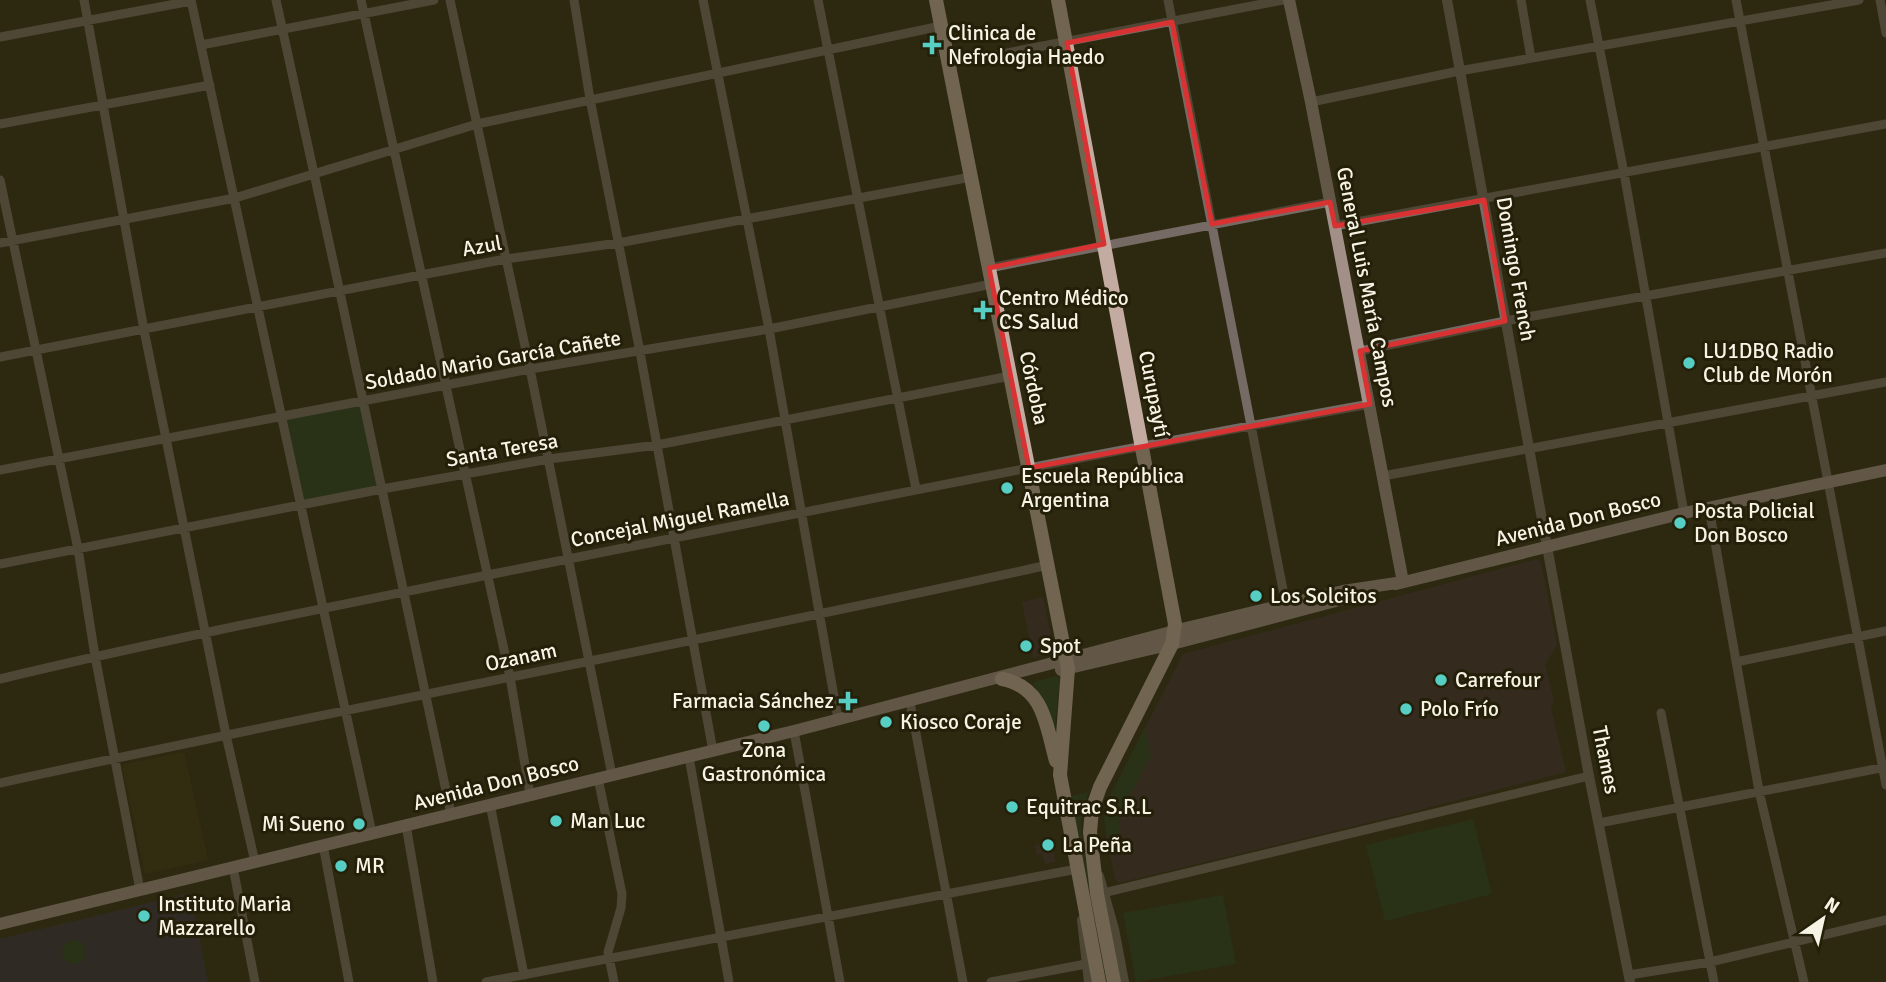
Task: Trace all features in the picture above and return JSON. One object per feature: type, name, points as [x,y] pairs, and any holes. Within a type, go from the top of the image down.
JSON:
[{"type":"main road","name":"Córdoba","points":[[936,0],[1068,665],[1060,775]]},
{"type":"main road","name":"Curupaytí","points":[[1058,0],[1174,614],[1173,638]]},
{"type":"main road","name":"General Luis María Campos","points":[[1289,0],[1404,582]]},
{"type":"main road","name":"Avenida Don Bosco","points":[[1173,638],[1337,602],[1546,545],[1886,470]]},
{"type":"main road","name":"Avenida Don Bosco","points":[[0,924],[1068,665],[1343,591],[1404,582]]},
{"type":"main road","points":[[1114,982],[1090,832],[1095,798],[1173,638]]},
{"type":"main road","points":[[1002,679],[1023,685],[1035,699],[1046,723],[1060,775],[1099,982]]},
{"type":"street","points":[[84,0],[144,330],[226,735],[255,862]]},
{"type":"street","points":[[276,0],[365,401],[450,814]]},
{"type":"street","points":[[361,0],[510,677],[530,794]]},
{"type":"street","points":[[201,45],[434,0]]},
{"type":"street","points":[[450,0],[549,459],[612,775]]},
{"type":"street","points":[[574,0],[590,99],[640,352],[713,751]]},
{"type":"street","points":[[703,0],[769,329],[838,719]]},
{"type":"street","points":[[818,0],[916,489]]},
{"type":"street","points":[[1168,0],[1286,605]]},
{"type":"street","points":[[949,64],[1283,0]]},
{"type":"street","name":"Domingo French","points":[[1447,0],[1546,545]]},
{"type":"street","points":[[1521,0],[1531,58]]},
{"type":"street","points":[[1590,0],[1684,513]]},
{"type":"street","points":[[1736,0],[1826,483],[1886,785]]},
{"type":"street","points":[[1311,102],[1459,71],[1859,0]]},
{"type":"street","points":[[1880,0],[1886,33]]},
{"type":"street","points":[[0,37],[191,1],[372,833]]},
{"type":"street","points":[[0,243],[235,198],[477,124],[941,26]]},
{"type":"street","points":[[0,124],[209,85]]},
{"type":"street","points":[[1335,226],[1886,124]]},
{"type":"street","name":"Azul","points":[[0,357],[506,259],[618,243],[971,177]]},
{"type":"street","points":[[0,180],[78,549],[95,656],[140,890]]},
{"type":"street","points":[[989,268],[1330,202]]},
{"type":"street","points":[[1360,351],[1505,321],[1886,253]]},
{"type":"street","name":"Soldado Mario García Cañete","points":[[0,470],[530,369],[769,329],[992,284]]},
{"type":"street","name":"Santa Teresa","points":[[0,564],[382,489],[549,459],[657,445],[1010,376]]},
{"type":"street","points":[[1383,476],[1886,382]]},
{"type":"street","name":"Concejal Miguel Ramella","points":[[0,679],[95,656],[403,591],[916,489],[1370,404]]},
{"type":"street","points":[[1709,508],[1759,791],[1804,982]]},
{"type":"street","name":"Thames","points":[[1546,545],[1629,978]]},
{"type":"street","name":"Ozanam","points":[[1,783],[345,710],[821,615],[1048,565]]},
{"type":"street","points":[[1736,662],[1886,631]]},
{"type":"street","points":[[909,702],[963,982]]},
{"type":"street","points":[[1661,713],[1714,982]]},
{"type":"street","points":[[794,732],[840,982]]},
{"type":"street","points":[[689,757],[729,982]]},
{"type":"street","points":[[1599,822],[1884,767]]},
{"type":"street","points":[[0,771],[1,783]]},
{"type":"street","points":[[1124,982],[1101,893],[1589,776]]},
{"type":"street","points":[[598,778],[622,894],[621,908],[609,947],[614,982]]},
{"type":"street","points":[[490,804],[524,975]]},
{"type":"street","points":[[406,825],[433,982]]},
{"type":"street","points":[[323,845],[349,982]]},
{"type":"street","points":[[233,867],[255,982]]},
{"type":"street","points":[[486,982],[1077,869],[1089,982]]},
{"type":"street","points":[[1629,978],[1710,962],[1886,920]]},
{"type":"street","points":[[991,982],[1086,964]]},
{"type":"highlighted area","points":[[1172,22],[1212,224],[1330,202],[1335,226],[1484,200],[1505,321],[1360,351],[1370,404],[1029,468],[989,268],[1104,244],[1067,43]]},
{"type":"shaded area","points":[[1537,559],[1541,562],[1557,645],[1545,665],[1554,700],[1551,708],[1566,772],[1119,883],[1115,879],[1106,836],[1106,804],[1183,654]]},
{"type":"shaded area","points":[[1043,597],[1054,651],[1033,658],[1022,602]]},
{"type":"shaded area","points":[[184,752],[208,860],[145,874],[122,765]]},
{"type":"shaded area","points":[[1051,841],[1056,862],[1045,864],[1042,854],[1037,855],[1035,845]]},
{"type":"shaded area","name":"Instituto Maria Mazzarello","points":[[190,893],[208,982],[0,982],[0,939]]},
{"type":"green space","points":[[365,401],[382,489],[302,506],[281,417]]},
{"type":"green space","points":[[1057,676],[1060,679],[1054,738],[1046,707],[1033,684]]},
{"type":"green space","points":[[1145,727],[1151,755],[1121,813],[1119,833],[1109,851],[1104,818],[1106,804]]},
{"type":"green space","points":[[1088,792],[1081,820],[1082,842],[1109,982],[1106,982],[1071,796]]},
{"type":"green space","points":[[1473,819],[1492,894],[1385,921],[1366,845]]},
{"type":"green space","points":[[1223,895],[1236,964],[1136,982],[1123,913]]},
{"type":"green space","points":[[74,940],[83,943],[86,952],[83,961],[74,964],[65,961],[62,952],[65,943]]},
{"type":"place","name":"Clinica de Nefrologia Haedo","points":[[932,45]]},
{"type":"place","name":"Centro Médico CS Salud","points":[[983,310]]},
{"type":"place","name":"LU1DBQ Radio Club de Morón","points":[[1689,363]]},
{"type":"place","name":"Escuela República Argentina","points":[[1007,488]]},
{"type":"place","name":"Posta Policial Don Bosco","points":[[1680,523]]},
{"type":"place","name":"Los Solcitos","points":[[1256,596]]},
{"type":"place","name":"Spot","points":[[1026,646]]},
{"type":"place","name":"Carrefour","points":[[1441,680]]},
{"type":"place","name":"Farmacia Sánchez","points":[[848,701]]},
{"type":"place","name":"Polo Frío","points":[[1406,709]]},
{"type":"place","name":"Kiosco Coraje","points":[[886,722]]},
{"type":"place","name":"Zona Gastronómica","points":[[764,726]]},
{"type":"place","name":"Equitrac S.R.L","points":[[1012,807]]},
{"type":"place","name":"Man Luc","points":[[556,821]]},
{"type":"place","name":"Mi Sueno","points":[[359,824]]},
{"type":"place","name":"La Peña","points":[[1048,845]]},
{"type":"place","name":"MR","points":[[341,866]]},
{"type":"place","name":"Instituto Maria Mazzarello","points":[[144,916]]}]
